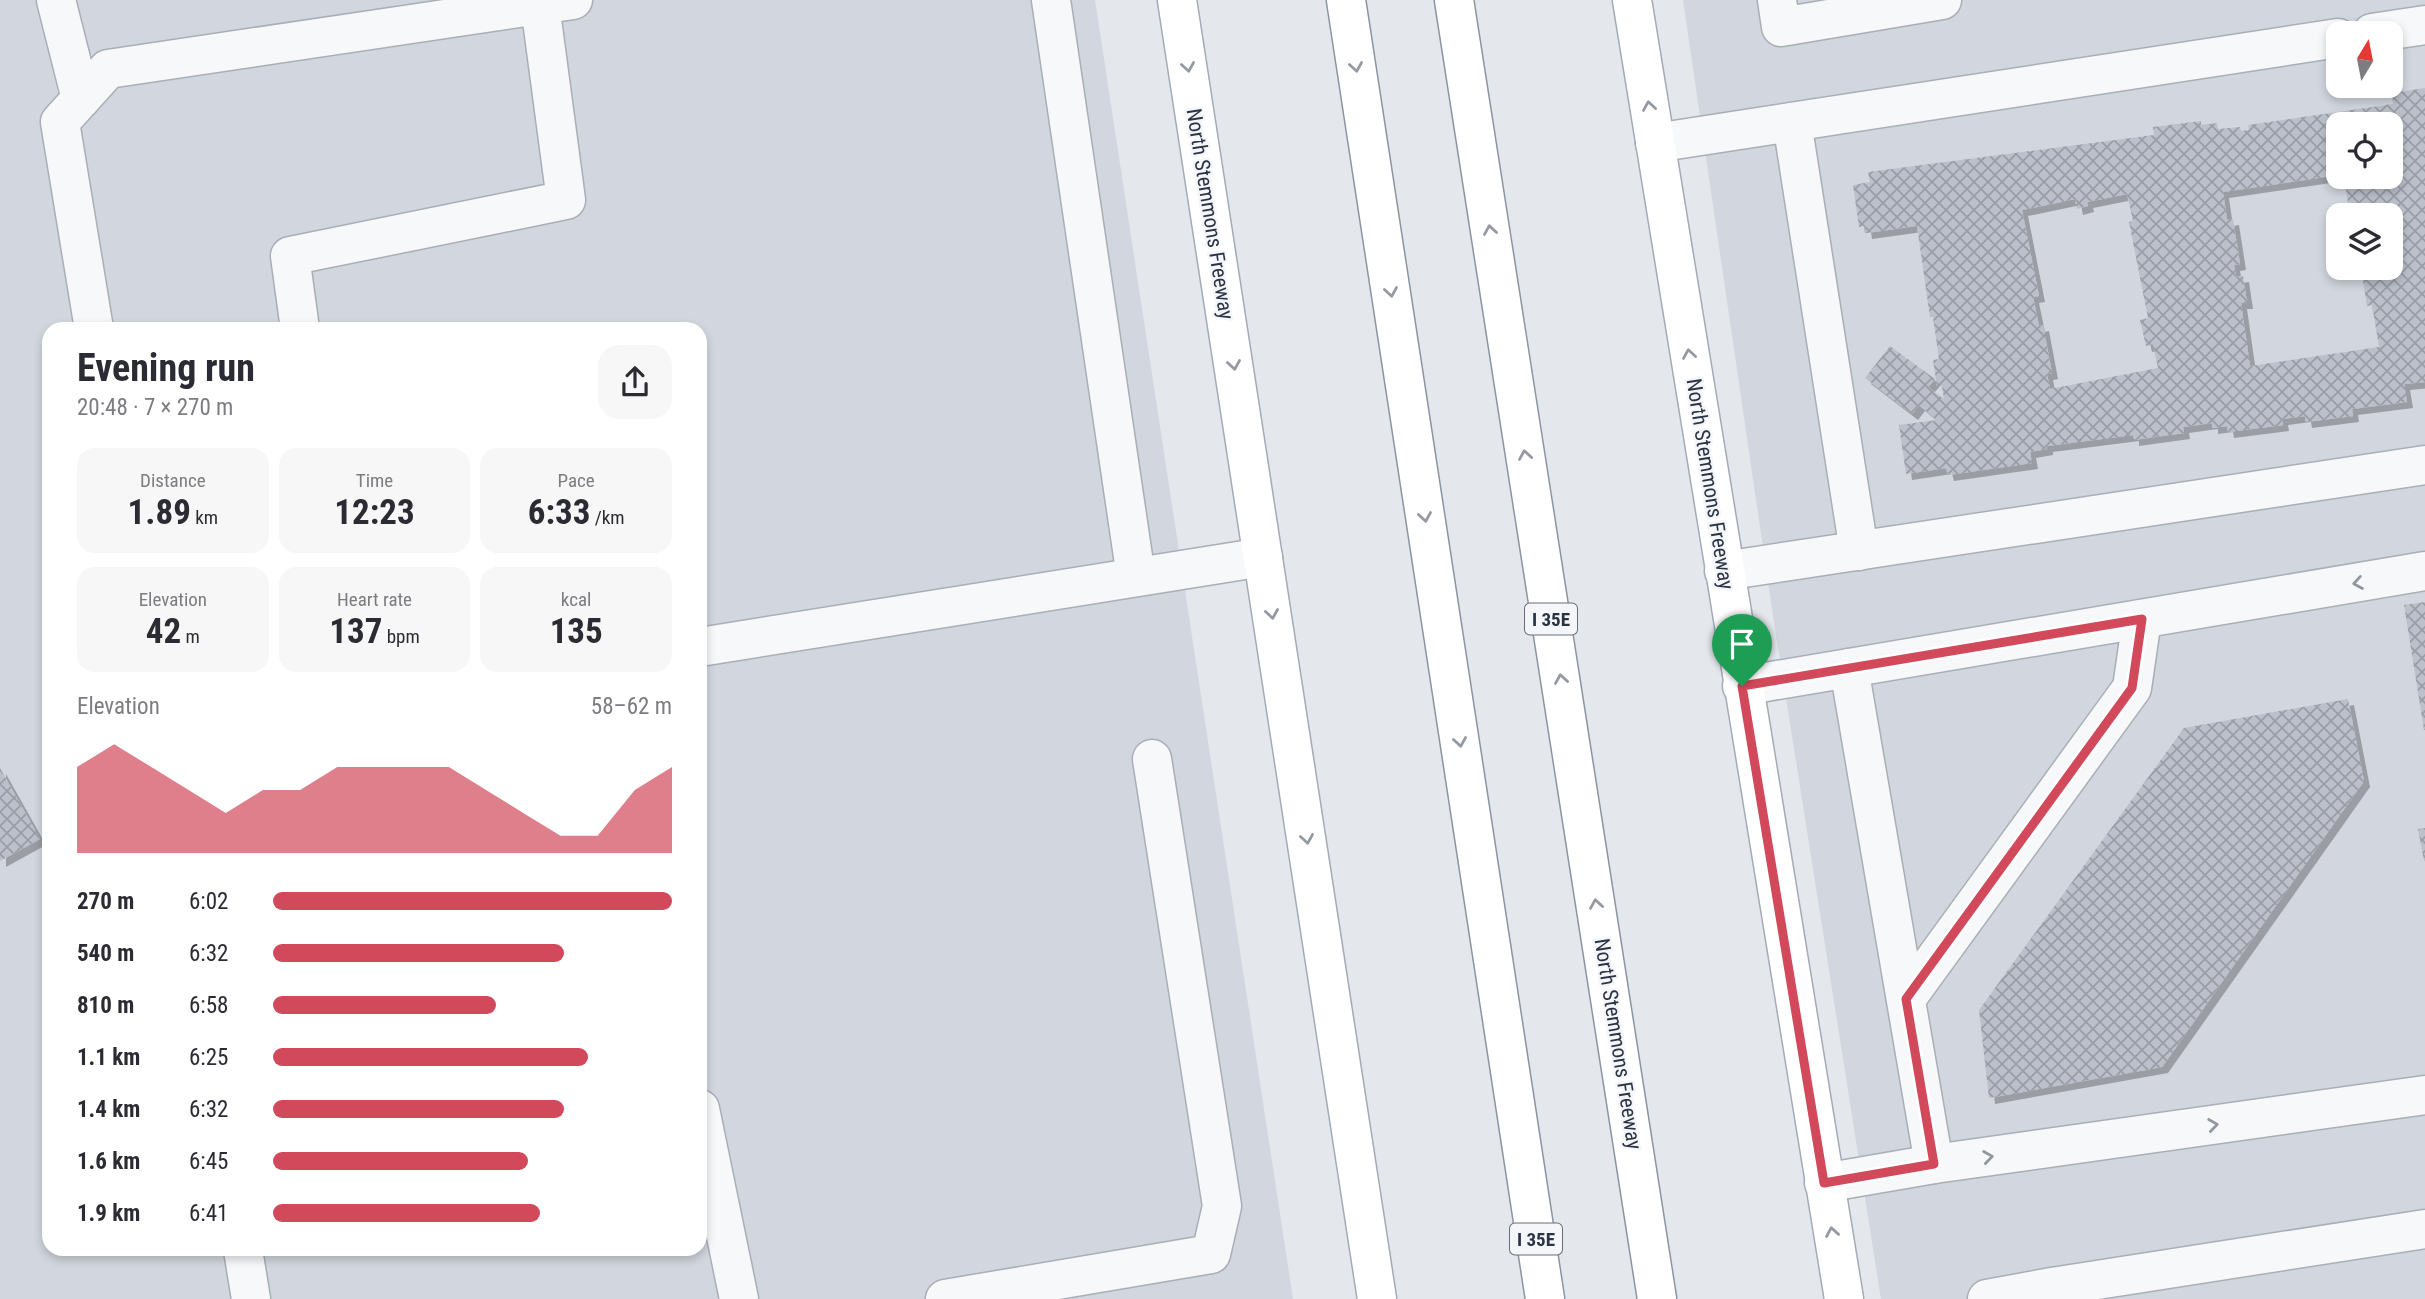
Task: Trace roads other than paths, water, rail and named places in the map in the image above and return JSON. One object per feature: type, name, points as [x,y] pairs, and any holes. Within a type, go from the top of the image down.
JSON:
[{"type":"main road","name":"North Stemmons Freeway","points":[[1178,0],[1377,1299]]},
{"type":"main road","name":"I 35E","points":[[1346,0],[1545,1299]]},
{"type":"main road","name":"North Stemmons Freeway","points":[[1454,0],[1657,1299]]},
{"type":"main road","name":"North Stemmons Freeway","points":[[1632,0],[1844,1299]]},
{"type":"main road","points":[[1527,1178],[1527,1299]]},
{"type":"main road","points":[[1648,1238],[1665,1299]]},
{"type":"lane","points":[[56,0],[81,99]]},
{"type":"lane","points":[[1051,0],[1136,577]]},
{"type":"lane","points":[[1777,0],[1781,27],[1942,0]]},
{"type":"lane","points":[[93,322],[60,122],[108,69],[556,2],[566,200],[290,256],[299,322]]},
{"type":"lane","points":[[2403,28],[2425,25]]},
{"type":"lane","points":[[1655,143],[2326,40]]},
{"type":"lane","points":[[1792,122],[1859,551]]},
{"type":"lane","points":[[1724,571],[2425,465]]},
{"type":"lane","points":[[707,646],[1263,557]]},
{"type":"lane","points":[[1742,686],[2425,571]]},
{"type":"lane","points":[[1906,999],[2132,688],[2142,619]]},
{"type":"lane","points":[[1849,668],[1934,1164]]},
{"type":"lane","points":[[945,1299],[1211,1254],[1222,1206],[1152,760]]},
{"type":"lane","points":[[1824,1183],[1934,1164],[2425,1095]]},
{"type":"lane","points":[[707,1143],[739,1299]]},
{"type":"lane","points":[[1987,1299],[2060,1293],[2425,1229]]},
{"type":"lane","points":[[244,1256],[251,1299]]}]
